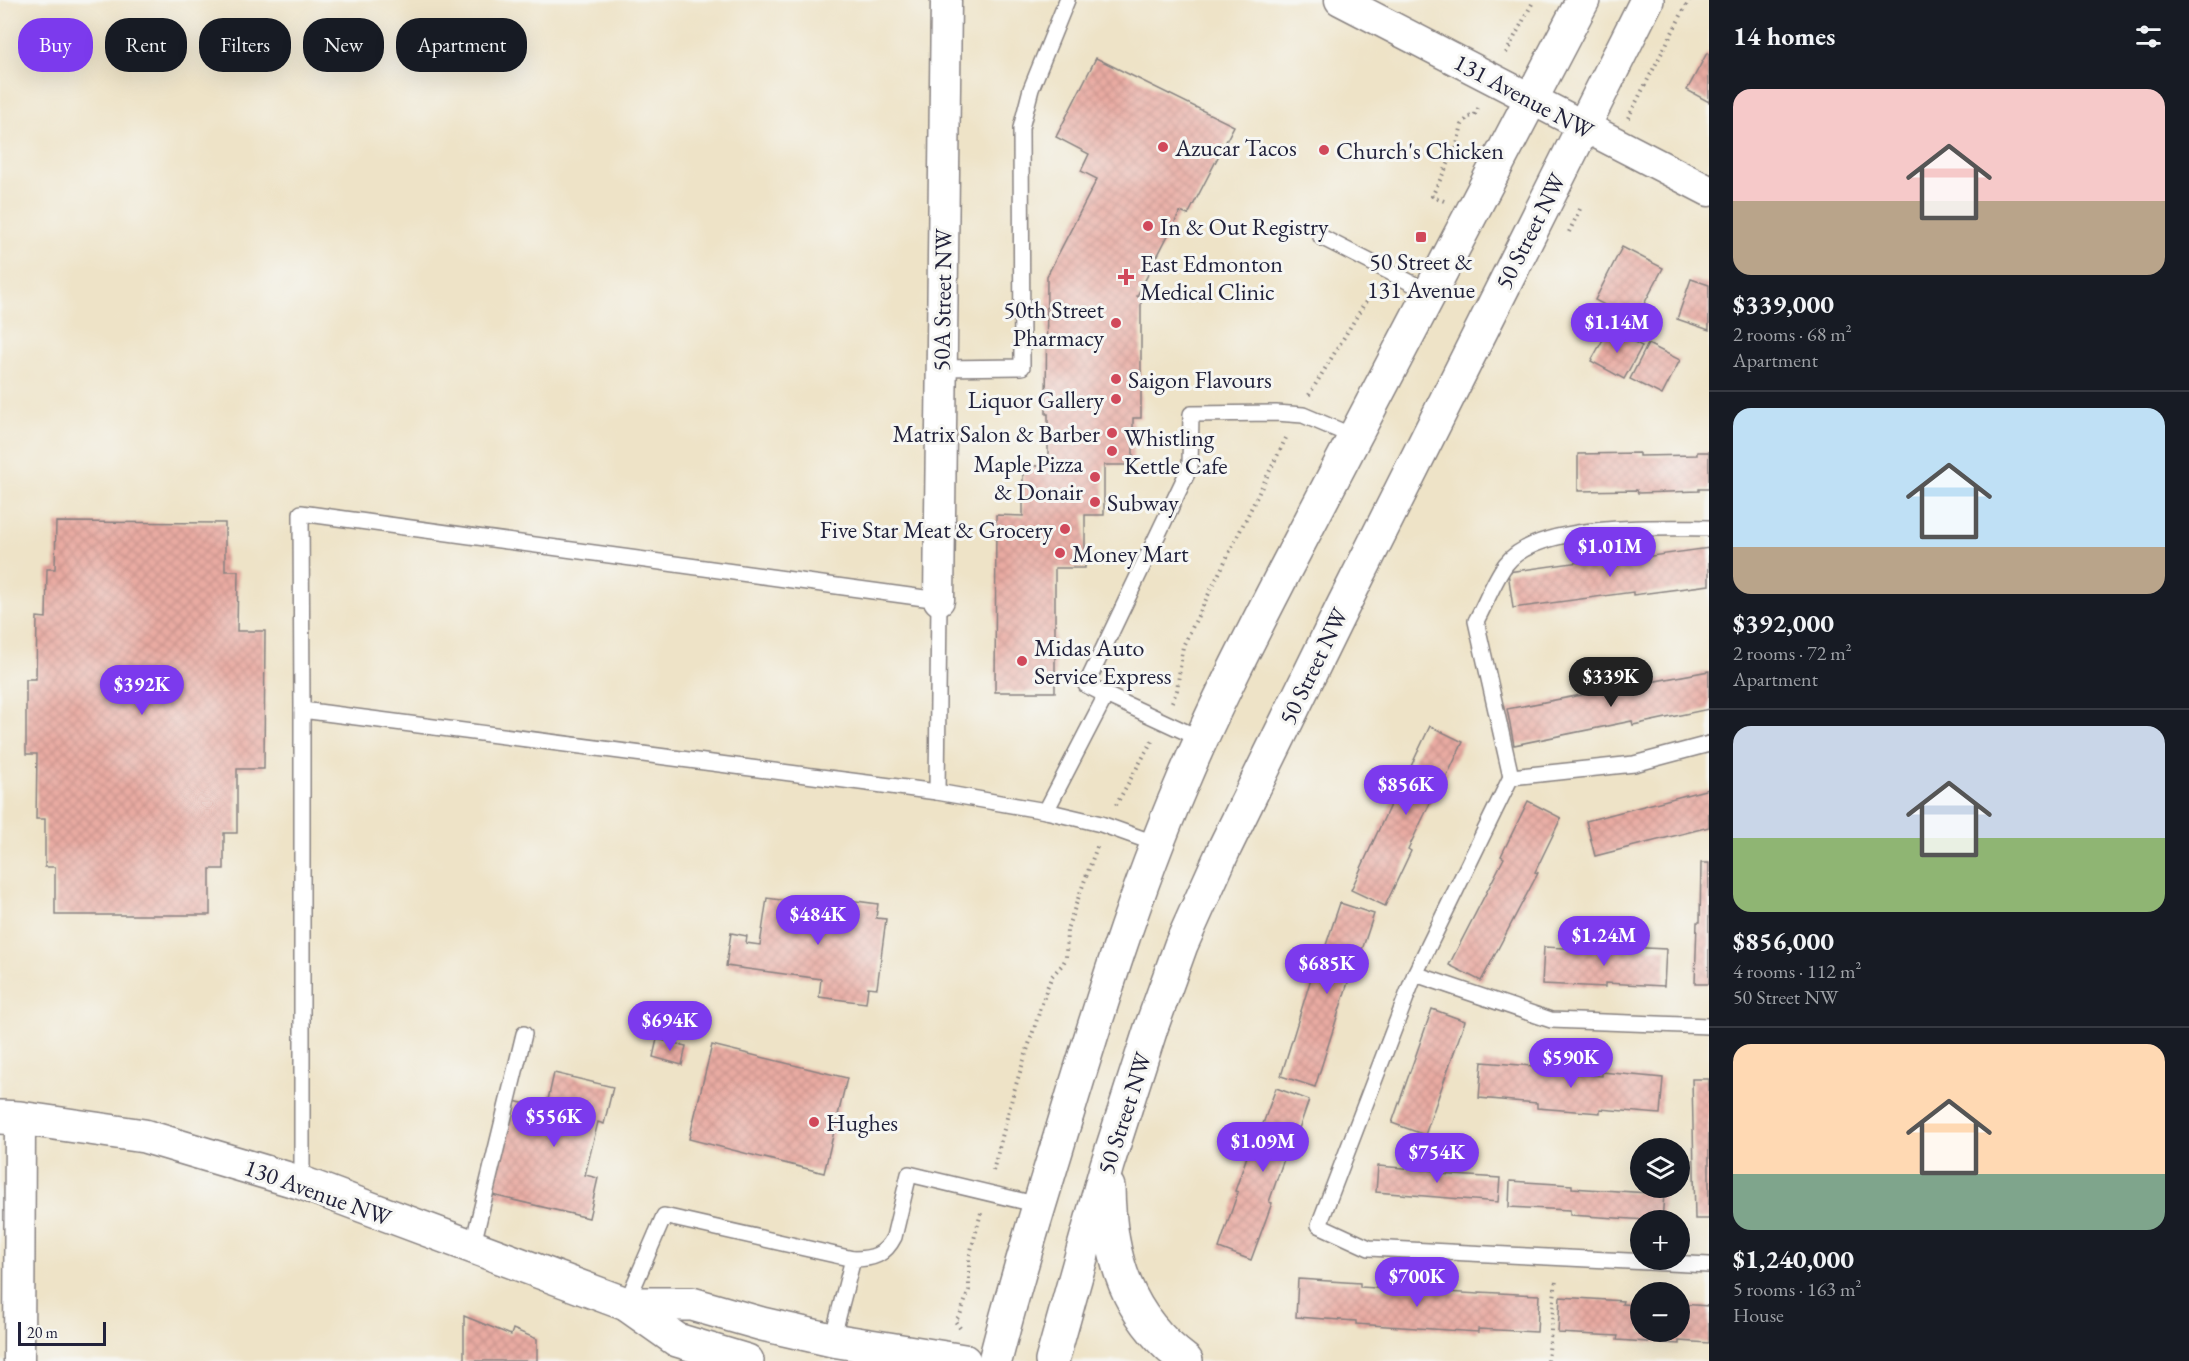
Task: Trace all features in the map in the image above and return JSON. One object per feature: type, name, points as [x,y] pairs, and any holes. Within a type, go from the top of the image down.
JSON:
[{"type":"main road","points":[[995,1361],[1039,1205],[1129,917],[1202,738],[1282,577],[1582,0]]},
{"type":"main road","name":"50 Street NW","points":[[1052,1361],[1107,1165],[1151,1028],[1181,945],[1225,847],[1348,595],[1647,0]]},
{"type":"main road","name":"130 Avenue NW","points":[[10,1118],[144,1136],[302,1183],[626,1304],[677,1340],[747,1361]]},
{"type":"main road","points":[[1107,1165],[1112,1243],[1127,1292],[1156,1335],[1186,1361]]},
{"type":"main road","name":"130 Avenue NW","points":[[626,1304],[692,1304],[762,1324],[832,1340],[964,1361]]},
{"type":"street","name":"50A Street NW","points":[[939,600],[946,0]]},
{"type":"street","name":"131 Avenue NW","points":[[1340,0],[1709,191]]},
{"type":"street","points":[[10,1118],[20,1361]]},
{"type":"lane","points":[[941,368],[1022,367],[1021,128],[1031,89],[1067,0]]},
{"type":"lane","points":[[1321,237],[1429,292]]},
{"type":"lane","points":[[1202,738],[1086,685],[1190,467],[1191,414],[1303,415],[1355,437]]},
{"type":"lane","points":[[302,1183],[301,513],[939,600],[937,792]]},
{"type":"lane","points":[[1709,528],[1634,529],[1567,534],[1534,543],[1507,563],[1476,621],[1510,777],[1415,974],[1319,1225],[1369,1248],[1709,1265]]},
{"type":"lane","points":[[1046,812],[1106,695]]},
{"type":"lane","points":[[302,710],[937,792],[1101,824],[1157,844]]},
{"type":"lane","points":[[1510,777],[1634,764],[1709,744]]},
{"type":"lane","points":[[1415,974],[1551,1020],[1709,1026]]},
{"type":"lane","points":[[472,1248],[525,1034]]},
{"type":"lane","points":[[626,1304],[664,1216],[853,1258],[877,1257],[889,1247],[894,1237],[909,1174],[1039,1205]]},
{"type":"lane","points":[[832,1340],[853,1258]]},
{"type":"path","points":[[1616,144],[1689,0]]},
{"type":"path","points":[[1564,241],[1580,209]]},
{"type":"path","points":[[1548,1361],[1558,1258]]},
{"type":"building","points":[[1707,53],[1709,54],[1709,102],[1687,90]]},
{"type":"building","points":[[1096,58],[1234,126],[1188,215],[1180,212],[1137,296],[1141,299],[1141,418],[1133,418],[1133,465],[1104,465],[1104,515],[1085,515],[1085,568],[1055,568],[1055,692],[995,692],[996,515],[1023,516],[1023,466],[1048,466],[1047,276],[1097,179],[1081,171],[1089,154],[1056,137]]},
{"type":"building","points":[[1622,247],[1663,268],[1635,321],[1595,300]]},
{"type":"building","points":[[1691,279],[1709,285],[1709,330],[1677,319]]},
{"type":"building","points":[[1609,329],[1642,346],[1624,379],[1591,361]]},
{"type":"building","points":[[1648,344],[1680,360],[1662,395],[1630,379]]},
{"type":"building","points":[[1697,452],[1709,452],[1709,489],[1638,493],[1637,490],[1578,491],[1578,454],[1639,453],[1639,456],[1697,455]]},
{"type":"building","points":[[56,522],[225,523],[225,571],[238,571],[237,631],[265,631],[264,769],[237,769],[237,833],[224,833],[224,869],[210,869],[210,915],[55,915],[55,867],[45,867],[45,819],[36,819],[37,754],[26,754],[26,679],[36,679],[37,617],[46,618],[47,569],[55,569]]},
{"type":"building","points":[[1709,548],[1709,585],[1633,595],[1633,592],[1513,608],[1508,572],[1630,555],[1630,559]]},
{"type":"building","points":[[1709,671],[1709,709],[1633,725],[1632,721],[1514,745],[1507,709]]},
{"type":"building","points":[[1430,726],[1463,742],[1437,797],[1434,795],[1408,849],[1411,851],[1385,906],[1351,890],[1402,779],[1404,781]]},
{"type":"building","points":[[1709,789],[1709,827],[1595,856],[1586,821]]},
{"type":"building","points":[[1528,801],[1561,818],[1535,872],[1538,873],[1481,981],[1449,965],[1504,858],[1501,856]]},
{"type":"building","points":[[1701,863],[1709,863],[1709,984],[1695,984],[1697,922],[1700,922]]},
{"type":"building","points":[[826,897],[878,904],[876,918],[886,919],[877,988],[868,987],[866,1003],[819,997],[821,979],[726,966],[731,933],[747,936],[746,943],[760,945],[767,898],[802,903],[802,908],[824,911]]},
{"type":"building","points":[[1340,903],[1374,914],[1354,974],[1351,973],[1315,1087],[1281,1076],[1317,959],[1321,960]]},
{"type":"building","points":[[1604,946],[1666,949],[1664,986],[1605,983],[1605,987],[1542,984],[1544,947],[1604,950]]},
{"type":"building","points":[[1432,1009],[1465,1021],[1425,1135],[1392,1123]]},
{"type":"building","points":[[657,1039],[686,1046],[682,1065],[653,1057]]},
{"type":"building","points":[[712,1045],[847,1078],[824,1173],[689,1139]]},
{"type":"building","points":[[1482,1062],[1544,1067],[1544,1071],[1602,1076],[1602,1072],[1663,1078],[1660,1114],[1600,1109],[1600,1113],[1537,1108],[1537,1103],[1479,1098]]},
{"type":"building","points":[[554,1073],[613,1087],[604,1124],[598,1122],[585,1175],[598,1178],[589,1218],[492,1195],[514,1101],[546,1109]]},
{"type":"building","points":[[1692,1079],[1709,1079],[1709,1219],[1695,1219]]},
{"type":"building","points":[[1276,1088],[1309,1100],[1289,1157],[1285,1156],[1269,1202],[1272,1203],[1251,1260],[1219,1248],[1252,1142],[1256,1143]]},
{"type":"building","points":[[1378,1166],[1439,1171],[1439,1174],[1500,1178],[1498,1202],[1376,1192]]},
{"type":"building","points":[[1510,1181],[1630,1192],[1630,1198],[1664,1198],[1663,1210],[1630,1210],[1630,1219],[1570,1215],[1570,1210],[1509,1207]]},
{"type":"building","points":[[1298,1279],[1360,1283],[1360,1287],[1539,1295],[1537,1332],[1478,1329],[1478,1332],[1356,1324],[1356,1321],[1296,1317]]},
{"type":"building","points":[[1560,1297],[1623,1301],[1622,1304],[1630,1304],[1630,1341],[1617,1340],[1618,1336],[1558,1333]]},
{"type":"building","points":[[1690,1305],[1709,1306],[1709,1343],[1690,1342]]},
{"type":"building","points":[[464,1316],[511,1335],[513,1329],[537,1339],[537,1361],[464,1361]]},
{"type":"building","points":[[1648,1342],[1679,1342],[1679,1344]]},
{"type":"place","name":"Azucar Tacos","points":[[1163,147]]},
{"type":"place","name":"Church's Chicken","points":[[1324,150]]},
{"type":"place","name":"In & Out Registry","points":[[1148,226]]},
{"type":"place","name":"50 Street & 131 Avenue","points":[[1421,237]]},
{"type":"place","name":"East Edmonton Medical Clinic","points":[[1126,277]]},
{"type":"place","name":"50th Street Pharmacy","points":[[1116,323]]},
{"type":"place","name":"Saigon Flavours","points":[[1116,379]]},
{"type":"place","name":"Liquor Gallery","points":[[1116,399]]},
{"type":"place","name":"Matrix Salon & Barber","points":[[1112,433]]},
{"type":"place","name":"Whistling Kettle Cafe","points":[[1112,451]]},
{"type":"place","name":"Maple Pizza & Donair","points":[[1095,477]]},
{"type":"place","name":"Subway","points":[[1095,502]]},
{"type":"place","name":"Five Star Meat & Grocery","points":[[1065,529]]},
{"type":"place","name":"Money Mart","points":[[1060,553]]},
{"type":"place","name":"Midas Auto Service Express","points":[[1022,661]]},
{"type":"place","name":"Hughes","points":[[814,1122]]}]
